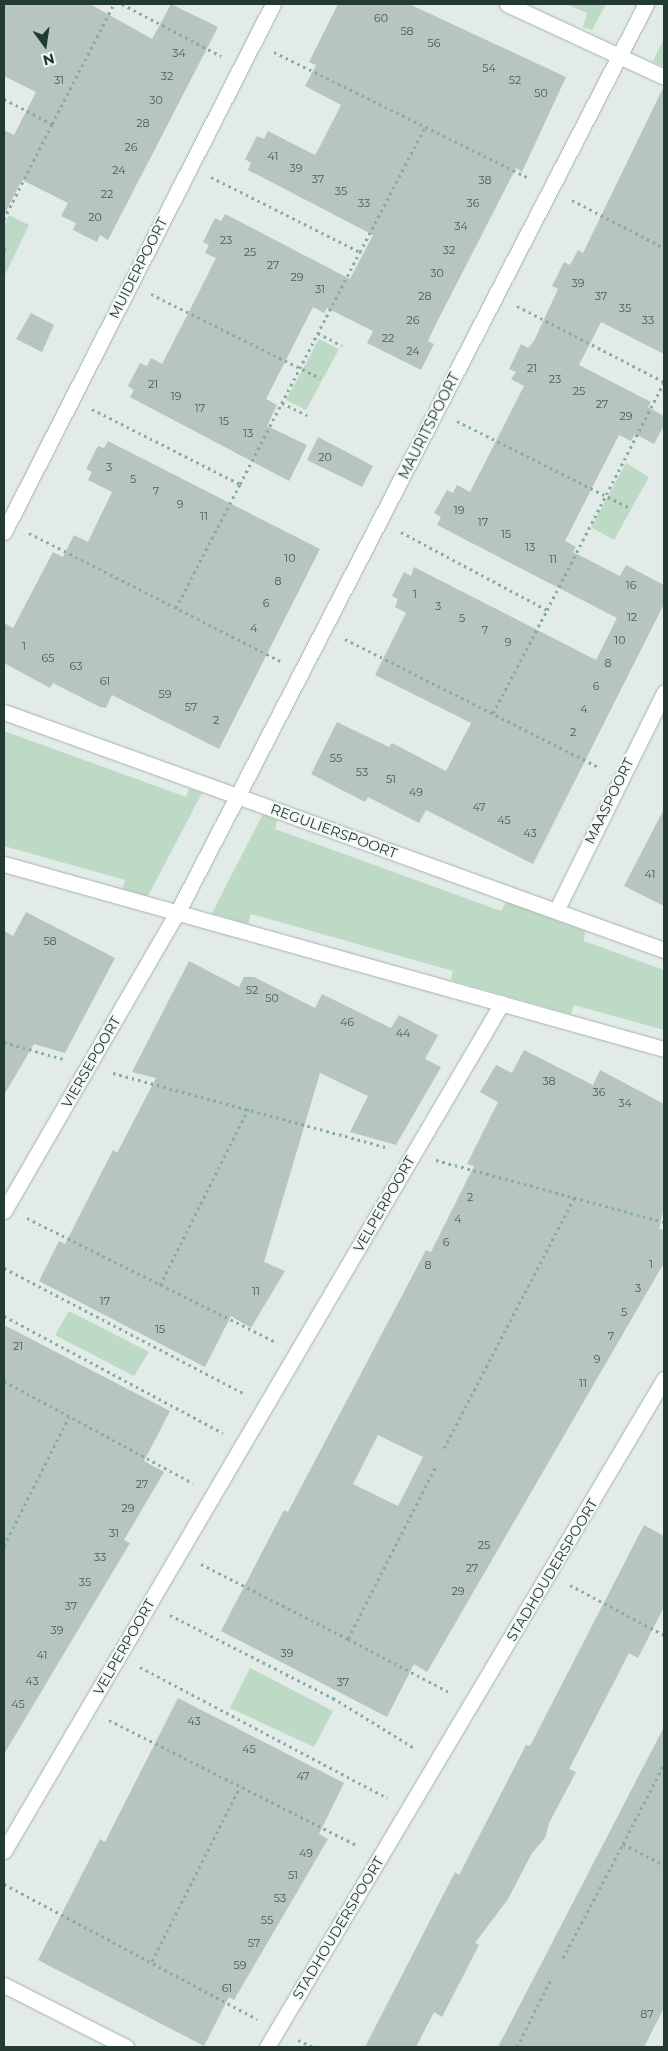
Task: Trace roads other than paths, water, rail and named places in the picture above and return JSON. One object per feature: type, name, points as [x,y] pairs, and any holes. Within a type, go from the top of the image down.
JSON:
[{"type":"street","name":"MUIDERPOORT","points":[[6,527],[273,4]]},
{"type":"street","points":[[507,4],[664,77]]},
{"type":"street","name":"MAURITSPOORT","points":[[238,796],[646,4]]},
{"type":"street","name":"MAASPOORT","points":[[556,911],[664,692]]},
{"type":"street","name":"REGULIERSPOORT","points":[[4,712],[664,950]]},
{"type":"street","name":"VIERSEPOORT","points":[[5,1209],[178,913],[238,796]]},
{"type":"street","points":[[4,864],[664,1049]]},
{"type":"street","name":"VELPERPOORT","points":[[4,1851],[502,1003]]},
{"type":"street","name":"STADHOUDERSPOORT","points":[[267,2047],[410,1810],[664,1379]]},
{"type":"street","points":[[4,1985],[126,2047]]}]
